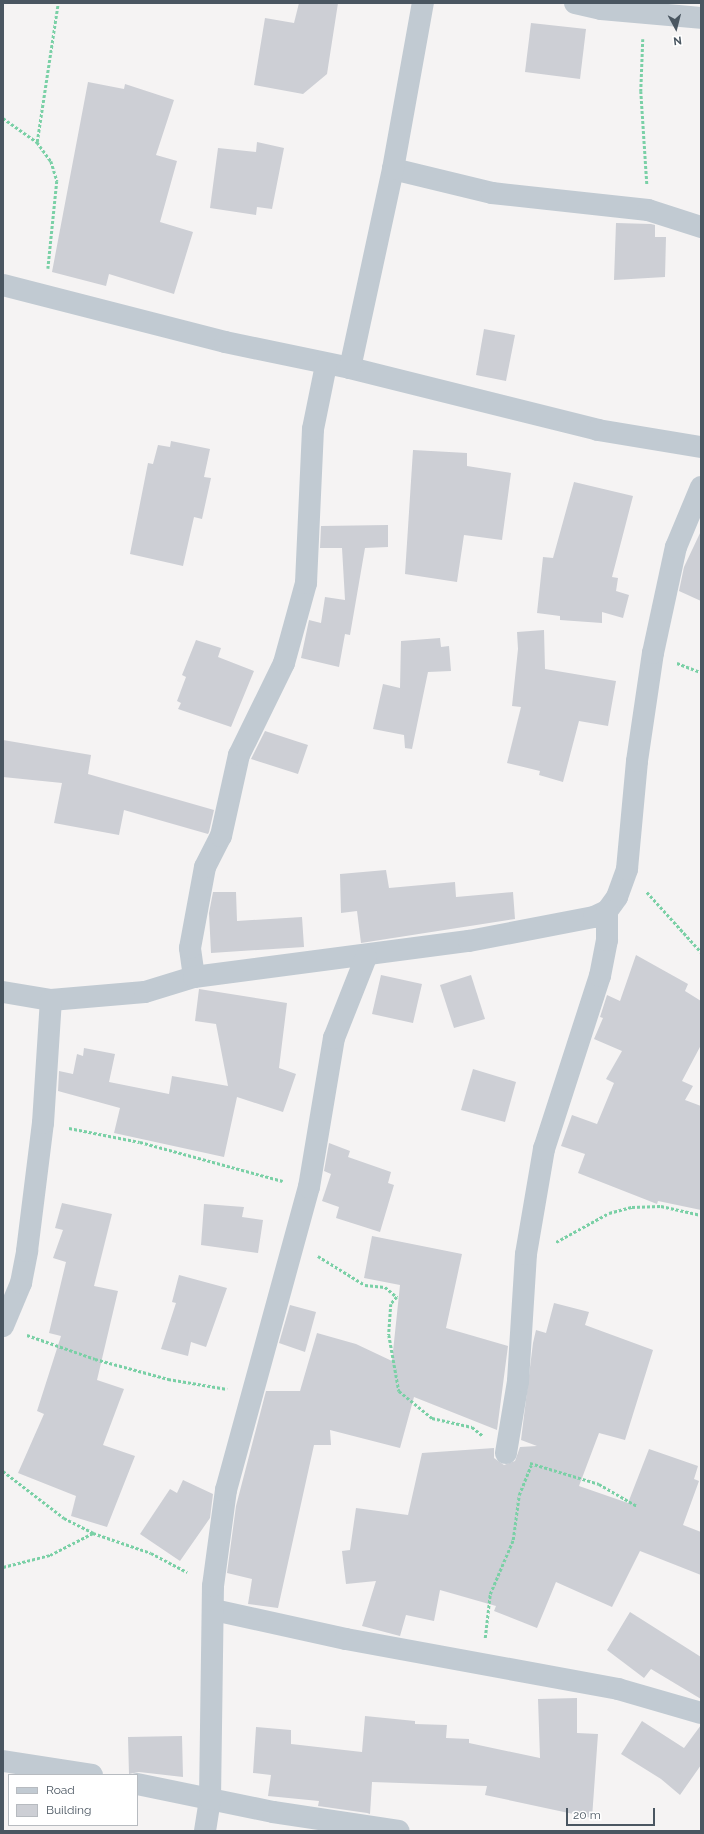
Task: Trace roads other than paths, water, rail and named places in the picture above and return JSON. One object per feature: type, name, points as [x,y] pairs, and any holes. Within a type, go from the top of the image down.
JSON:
[{"type":"street","points":[[350,368],[393,169],[423,3]]},
{"type":"street","points":[[575,3],[600,9],[701,18]]},
{"type":"street","points":[[393,169],[492,193],[648,210],[701,227]]},
{"type":"street","points":[[3,286],[45,295],[326,365],[350,368],[598,430],[701,448]]},
{"type":"street","points":[[194,977],[190,948],[205,867],[221,836],[239,755],[284,663],[306,583],[313,429],[326,365]]},
{"type":"street","points":[[506,1453],[518,1381],[526,1254],[544,1149],[600,976],[607,940],[607,911],[617,897],[627,869],[637,761],[653,653],[676,547],[701,487]]},
{"type":"street","points":[[3,992],[51,1000],[145,992],[194,977],[366,957],[554,926],[607,911]]},
{"type":"street","points":[[205,1831],[210,1799],[214,1610],[212,1586],[226,1490],[309,1187],[334,1038],[366,957]]},
{"type":"street","points":[[3,1325],[21,1282],[43,1123],[51,1000]]},
{"type":"street","points":[[214,1610],[346,1639],[618,1689],[701,1713]]},
{"type":"street","points":[[3,1761],[86,1774]]},
{"type":"street","points":[[138,1784],[351,1826],[399,1831]]}]
